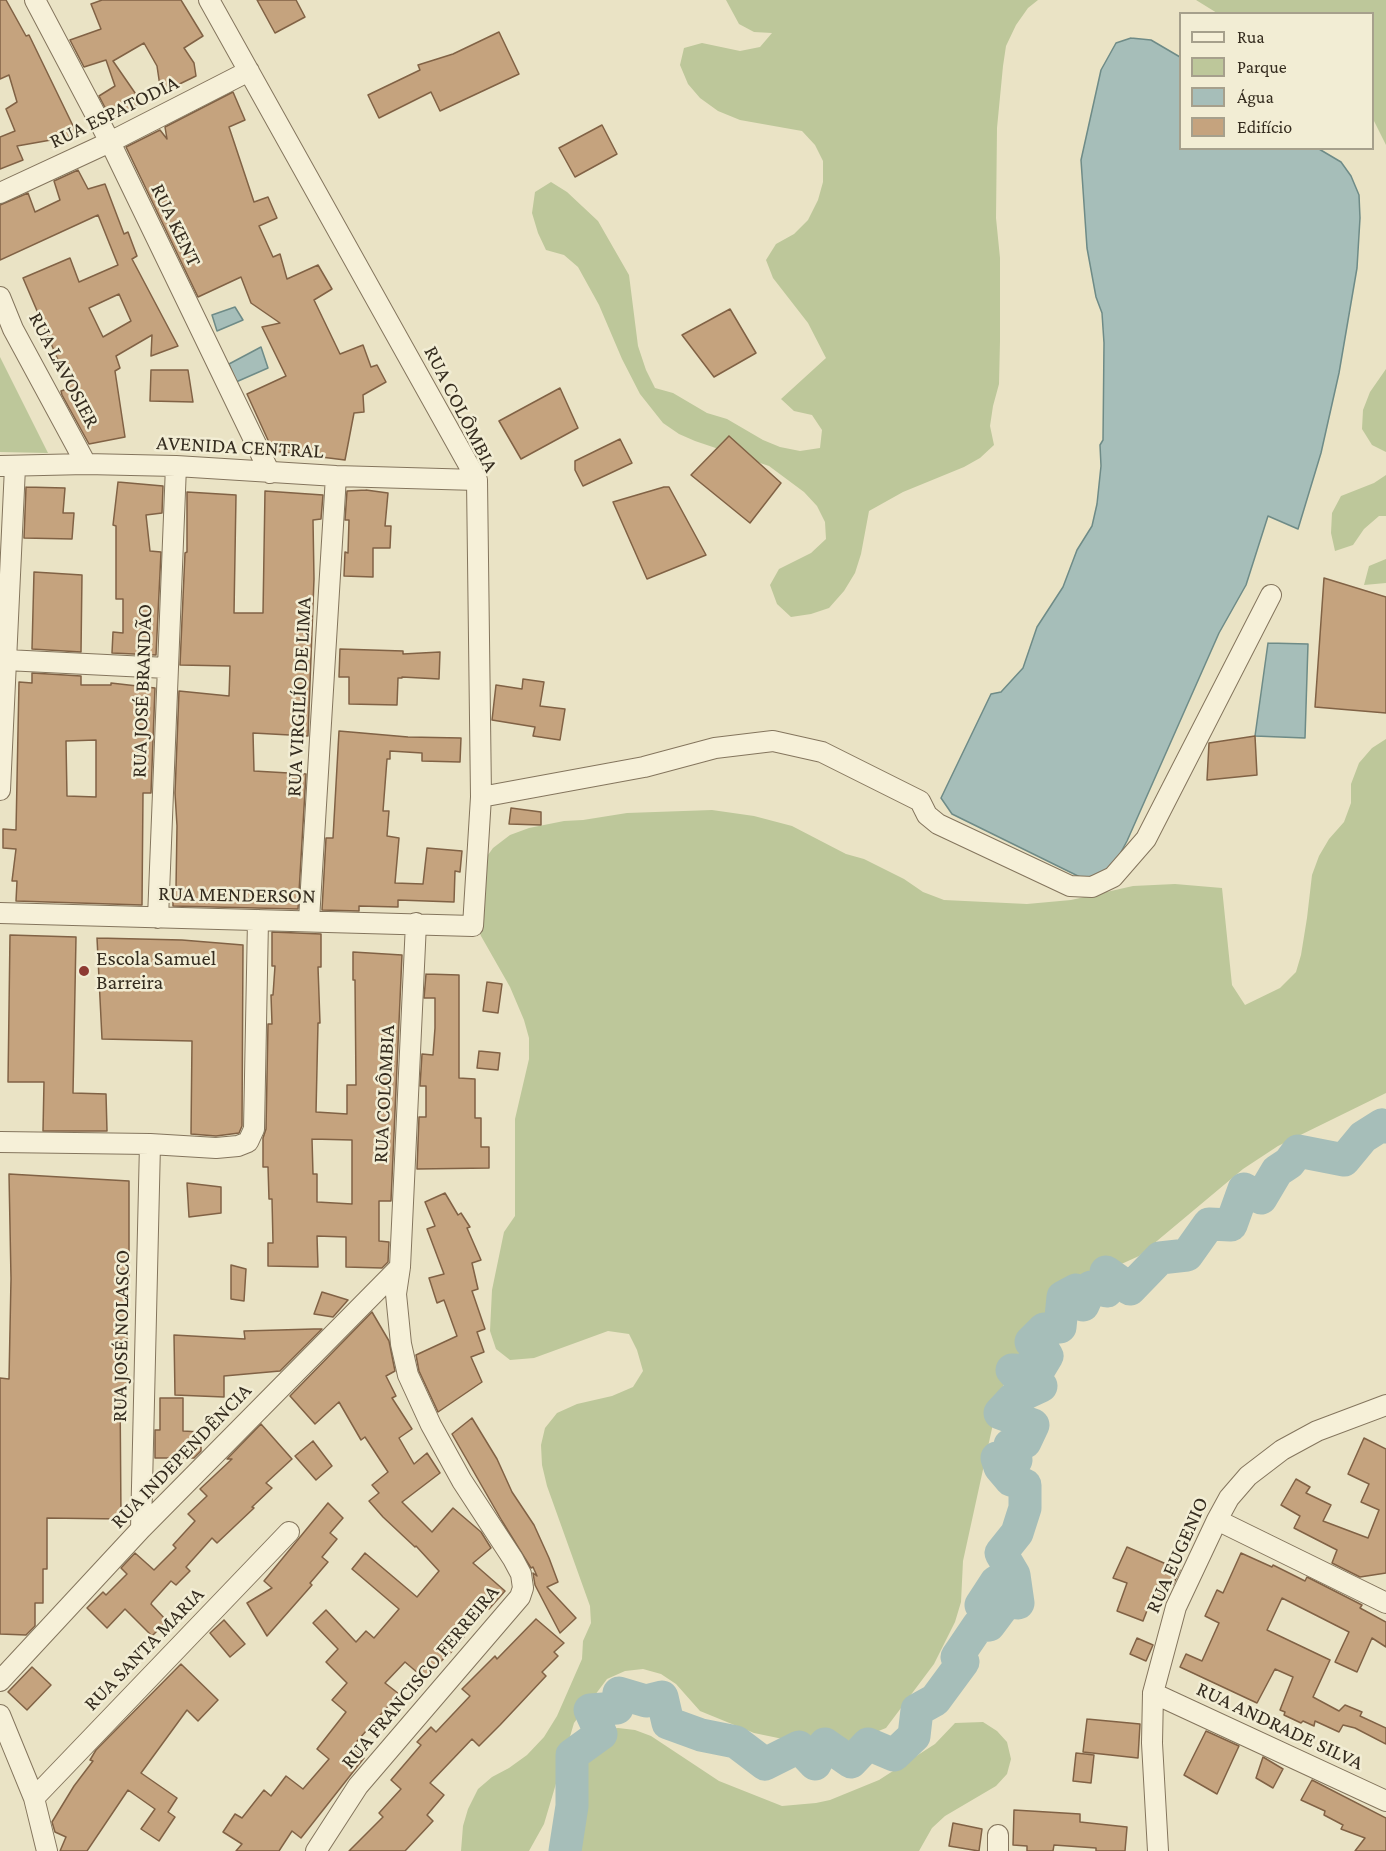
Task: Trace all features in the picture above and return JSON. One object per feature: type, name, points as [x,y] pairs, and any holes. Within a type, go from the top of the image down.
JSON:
[{"type":"street","name":"RUA KENT","points":[[35,0],[110,142],[270,473]]},
{"type":"street","name":"RUA COLÔMBIA","points":[[209,0],[477,480],[482,797],[473,926]]},
{"type":"street","name":"RUA ESPATODIA","points":[[0,193],[110,142],[249,71]]},
{"type":"street","name":"RUA LAVOSIER","points":[[0,297],[7,334],[86,464]]},
{"type":"street","name":"AVENIDA CENTRAL","points":[[7,466],[86,464],[176,466],[270,473],[477,480]]},
{"type":"street","points":[[0,779],[6,660],[7,466]]},
{"type":"street","name":"RUA JOSÉ BRANDÃO","points":[[158,918],[176,466]]},
{"type":"street","name":"RUA VIRGILÍO DE LIMA","points":[[309,920],[336,476]]},
{"type":"street","points":[[482,797],[644,767],[715,748],[773,741],[822,752],[920,801],[927,815],[938,824],[1070,886],[1092,887],[1113,877],[1146,839],[1271,595]]},
{"type":"street","points":[[6,660],[167,668]]},
{"type":"street","name":"RUA MENDERSON","points":[[0,913],[473,926]]},
{"type":"street","points":[[0,1142],[150,1144],[216,1148],[234,1147],[248,1142],[254,1130],[258,920]]},
{"type":"street","name":"RUA COLÔMBIA","points":[[400,1267],[416,923]]},
{"type":"street","name":"RUA JOSÉ NOLASCO","points":[[141,1529],[150,1144]]},
{"type":"street","name":"RUA INDEPENDÊNCIA","points":[[0,1681],[141,1529],[400,1267]]},
{"type":"street","name":"RUA FRANCISCO FERREIRA","points":[[316,1851],[358,1786],[515,1603],[524,1588],[521,1574],[513,1559],[462,1481],[431,1425],[408,1375],[401,1344],[396,1294],[400,1267]]},
{"type":"street","name":"RUA EUGENIO","points":[[1158,1851],[1152,1743],[1153,1693],[1176,1607],[1217,1520],[1229,1498],[1248,1476],[1282,1450],[1317,1431],[1386,1405]]},
{"type":"street","points":[[1217,1520],[1386,1603]]},
{"type":"street","name":"RUA SANTA MARIA","points":[[34,1798],[289,1532]]},
{"type":"street","name":"RUA ANDRADE SILVA","points":[[1153,1693],[1386,1801]]},
{"type":"street","points":[[0,1715],[34,1798],[47,1851]]},
{"type":"green space","points":[[726,0],[1038,0],[1028,8],[1016,25],[1006,46],[1003,66],[997,128],[996,218],[1000,258],[1000,341],[999,384],[990,426],[994,445],[980,458],[964,467],[903,492],[869,511],[861,554],[855,573],[844,591],[829,608],[791,617],[777,604],[770,585],[779,569],[811,553],[826,539],[825,522],[817,506],[804,492],[769,466],[695,441],[663,423],[640,394],[599,305],[578,267],[564,255],[546,250],[532,213],[535,192],[551,182],[567,192],[598,221],[629,275],[638,346],[655,388],[673,393],[707,413],[727,419],[780,447],[800,451],[820,448],[822,430],[812,415],[794,411],[781,399],[826,358],[808,323],[773,278],[766,260],[776,244],[794,234],[808,220],[818,200],[823,182],[823,161],[815,145],[802,131],[740,120],[718,111],[700,98],[688,84],[680,65],[684,48],[702,43],[740,51],[760,47],[772,33],[754,32],[739,24]]},
{"type":"green space","points":[[1196,0],[1386,0],[1386,145],[1374,121],[1374,12],[1215,12]]},
{"type":"green space","points":[[0,357],[48,453],[0,452]]},
{"type":"green space","points":[[1386,369],[1386,452],[1372,445],[1362,429],[1363,410],[1370,392]]},
{"type":"green space","points":[[1386,475],[1386,516],[1379,516],[1364,529],[1353,545],[1335,551],[1331,533],[1332,513],[1341,496],[1374,483]]},
{"type":"green space","points":[[1386,559],[1386,583],[1364,585],[1369,566]]},
{"type":"green space","points":[[1386,739],[1386,1093],[1278,1146],[1243,1169],[1139,1256],[1084,1281],[1036,1325],[1004,1383],[998,1401],[963,1561],[961,1602],[955,1622],[934,1664],[886,1728],[830,1746],[812,1745],[754,1733],[700,1711],[676,1684],[661,1674],[643,1669],[625,1671],[607,1679],[574,1723],[544,1824],[529,1851],[461,1851],[463,1826],[478,1789],[492,1777],[527,1755],[544,1737],[557,1716],[582,1659],[583,1641],[591,1623],[590,1606],[547,1486],[542,1465],[541,1445],[545,1428],[557,1413],[577,1404],[612,1396],[633,1387],[643,1371],[637,1350],[629,1334],[608,1331],[534,1358],[510,1360],[496,1349],[490,1331],[492,1290],[504,1232],[515,1216],[515,1119],[529,1059],[529,1038],[524,1020],[510,987],[474,920],[483,862],[493,848],[510,835],[529,828],[564,821],[627,813],[712,810],[754,816],[792,826],[846,854],[864,859],[904,879],[923,892],[944,900],[1027,904],[1071,900],[1133,886],[1175,884],[1222,888],[1232,985],[1245,1005],[1280,988],[1296,972],[1301,955],[1312,875],[1319,856],[1329,839],[1344,822],[1351,803],[1351,784],[1359,763],[1372,748]]},
{"type":"green space","points":[[983,1722],[997,1731],[1007,1742],[1011,1759],[1007,1774],[996,1786],[945,1816],[932,1828],[919,1851],[575,1851],[589,1740],[601,1730],[618,1728],[635,1730],[651,1736],[719,1781],[782,1806],[830,1800],[879,1780],[935,1744],[955,1723]]},
{"type":"water","points":[[1131,38],[1151,40],[1179,56],[1179,150],[1321,150],[1341,162],[1351,176],[1359,195],[1360,218],[1357,268],[1339,373],[1321,453],[1298,529],[1268,516],[1246,585],[1219,633],[1127,841],[1114,865],[1094,881],[1082,878],[952,814],[941,798],[991,694],[1001,692],[1023,668],[1037,627],[1063,587],[1077,550],[1092,526],[1101,466],[1100,445],[1103,440],[1104,343],[1102,313],[1096,297],[1087,248],[1081,160],[1101,70],[1116,43]]},
{"type":"water","points":[[235,307],[243,320],[217,331],[212,315]]},
{"type":"water","points":[[261,347],[268,368],[236,382],[229,364]]},
{"type":"water","points":[[1268,643],[1308,644],[1305,738],[1255,736]]},
{"type":"building","points":[[0,0],[6,0],[26,36],[29,35],[77,134],[54,146],[51,140],[17,146],[23,160],[0,169],[0,137],[15,131],[6,109],[17,102],[9,75],[0,79]]},
{"type":"building","points":[[102,0],[181,0],[203,36],[184,48],[194,63],[196,76],[161,93],[157,66],[144,43],[113,61],[142,103],[111,119],[99,96],[115,86],[106,60],[84,67],[70,40],[101,29],[91,4]]},
{"type":"building","points":[[257,0],[296,0],[305,17],[275,33]]},
{"type":"building","points":[[499,32],[519,74],[440,111],[431,92],[379,118],[368,95],[420,70],[418,65],[453,54]]},
{"type":"building","points":[[233,92],[245,120],[229,127],[254,202],[268,197],[277,218],[259,226],[273,257],[280,254],[287,279],[318,265],[332,289],[314,300],[340,354],[363,345],[371,367],[377,365],[386,382],[363,395],[364,412],[354,413],[345,460],[273,451],[247,394],[286,376],[262,327],[280,323],[251,303],[241,277],[198,297],[126,147],[160,130],[167,139],[165,127]]},
{"type":"building","points":[[602,125],[617,154],[575,177],[559,148]]},
{"type":"building","points":[[78,170],[88,189],[105,184],[124,234],[128,232],[137,256],[132,259],[178,346],[151,356],[152,335],[116,356],[120,368],[115,371],[125,437],[89,444],[62,395],[61,391],[70,388],[23,278],[70,258],[79,282],[118,265],[98,215],[0,260],[0,205],[28,193],[35,212],[60,200],[54,181]],"holes":[[[119,294],[131,321],[103,337],[89,308]]]},
{"type":"building","points":[[730,309],[756,353],[714,377],[682,335]]},
{"type":"building","points":[[151,370],[188,370],[193,402],[150,401]]},
{"type":"building","points":[[560,388],[578,428],[521,459],[499,421]]},
{"type":"building","points":[[729,436],[781,483],[750,523],[691,475]]},
{"type":"building","points":[[620,439],[632,463],[583,486],[575,470],[575,461]]},
{"type":"building","points":[[118,482],[163,486],[162,513],[146,515],[150,551],[161,552],[156,655],[112,653],[113,632],[123,633],[123,599],[116,599],[116,526],[113,525]]},
{"type":"building","points":[[26,487],[65,488],[63,513],[74,513],[72,539],[24,538]]},
{"type":"building","points":[[669,487],[706,555],[647,579],[613,502]]},
{"type":"building","points":[[366,490],[388,493],[385,526],[391,526],[390,548],[373,548],[373,577],[344,576],[345,552],[348,553],[349,520],[345,520],[347,491]]},
{"type":"building","points":[[265,491],[323,495],[321,519],[313,520],[314,579],[308,736],[253,733],[254,771],[306,774],[298,909],[173,906],[173,888],[176,888],[175,793],[179,691],[229,696],[230,666],[180,665],[185,553],[187,552],[187,492],[236,495],[234,613],[263,613]]},
{"type":"building","points":[[34,572],[82,575],[81,652],[32,649]]},
{"type":"building","points":[[1324,578],[1386,597],[1386,713],[1315,707]]},
{"type":"building","points":[[340,649],[403,651],[403,654],[440,652],[439,679],[398,678],[397,705],[349,704],[349,677],[339,677]]},
{"type":"building","points":[[32,673],[81,676],[81,685],[111,685],[111,683],[155,688],[151,793],[143,793],[142,905],[16,901],[17,881],[12,881],[16,849],[3,848],[3,829],[16,830],[19,682],[32,683]],"holes":[[[96,740],[96,797],[67,796],[66,741]]]},
{"type":"building","points":[[523,679],[544,682],[540,706],[565,709],[560,740],[533,736],[535,727],[492,720],[496,685],[522,689]]},
{"type":"building","points":[[339,731],[408,737],[461,738],[460,762],[422,761],[422,753],[390,751],[390,759],[387,759],[383,811],[389,811],[387,836],[399,838],[395,883],[423,884],[427,848],[462,851],[460,872],[455,871],[454,902],[398,900],[398,907],[359,906],[359,911],[322,910],[326,838],[333,838]]},
{"type":"building","points":[[1255,736],[1257,775],[1207,780],[1209,743]]},
{"type":"building","points":[[511,808],[541,812],[541,825],[509,824]]},
{"type":"building","points":[[272,932],[321,934],[321,967],[318,967],[320,1023],[318,1023],[316,1112],[347,1114],[347,1085],[356,1085],[353,952],[402,955],[391,1201],[379,1201],[379,1241],[389,1242],[388,1262],[382,1268],[346,1267],[346,1237],[317,1236],[318,1267],[268,1266],[268,1243],[273,1243],[272,1199],[269,1199],[268,1167],[263,1167],[263,1138],[266,1129],[268,1024],[272,1024],[271,995],[273,995],[275,966],[272,966]],"holes":[[[312,1139],[352,1140],[352,1204],[317,1202],[317,1174],[313,1174]]]},
{"type":"building","points":[[10,935],[76,937],[73,1093],[106,1094],[107,1131],[43,1131],[44,1082],[8,1082]]},
{"type":"building","points":[[97,938],[182,940],[243,945],[242,1126],[239,1133],[216,1136],[191,1134],[192,1041],[102,1039]]},
{"type":"building","points":[[426,974],[459,975],[459,1078],[475,1079],[475,1118],[481,1118],[481,1147],[489,1147],[489,1168],[417,1169],[419,1117],[426,1117],[426,1086],[420,1086],[422,1054],[433,1055],[435,1028],[435,998],[424,998]]},
{"type":"building","points":[[487,982],[502,984],[498,1013],[483,1011]]},
{"type":"building","points":[[479,1051],[500,1053],[498,1070],[477,1068]]},
{"type":"building","points":[[9,1174],[129,1181],[127,1388],[120,1388],[121,1519],[47,1518],[47,1569],[43,1569],[43,1603],[35,1603],[35,1626],[26,1635],[0,1634],[0,1378],[9,1379],[11,1279]]},
{"type":"building","points":[[187,1183],[221,1187],[221,1213],[189,1217]]},
{"type":"building","points":[[445,1193],[458,1215],[461,1213],[470,1227],[467,1228],[481,1260],[472,1263],[478,1289],[472,1291],[485,1329],[477,1332],[484,1352],[471,1357],[482,1382],[438,1412],[419,1371],[416,1355],[457,1336],[444,1300],[437,1303],[429,1278],[444,1274],[427,1229],[435,1226],[425,1202]]},
{"type":"building","points":[[231,1265],[246,1269],[244,1301],[231,1299]]},
{"type":"building","points":[[322,1292],[348,1300],[333,1317],[314,1314]]},
{"type":"building","points":[[372,1312],[389,1341],[395,1371],[386,1376],[396,1396],[392,1398],[412,1429],[399,1438],[414,1464],[427,1453],[440,1473],[402,1502],[432,1532],[453,1508],[481,1532],[491,1548],[473,1563],[505,1591],[489,1609],[487,1607],[447,1657],[425,1679],[405,1662],[385,1683],[399,1694],[351,1748],[364,1758],[301,1838],[292,1831],[279,1851],[236,1851],[242,1844],[223,1832],[235,1814],[242,1818],[264,1790],[271,1796],[286,1776],[303,1789],[329,1759],[317,1749],[346,1712],[332,1700],[347,1683],[326,1662],[338,1649],[313,1623],[326,1610],[356,1642],[366,1631],[374,1638],[399,1609],[352,1569],[365,1553],[417,1597],[439,1571],[369,1501],[379,1493],[372,1485],[388,1472],[365,1437],[361,1440],[339,1402],[315,1424],[290,1396]]},
{"type":"building","points":[[322,1329],[280,1371],[224,1376],[224,1397],[175,1395],[174,1335],[245,1339],[244,1331]]},
{"type":"building","points":[[160,1398],[183,1398],[183,1431],[201,1432],[201,1451],[194,1458],[155,1458],[155,1430],[160,1430]]},
{"type":"building","points":[[472,1418],[497,1459],[512,1492],[534,1525],[549,1558],[558,1582],[547,1587],[576,1618],[560,1633],[535,1585],[533,1573],[537,1576],[533,1567],[531,1568],[502,1521],[452,1434]]},
{"type":"building","points":[[261,1424],[292,1459],[266,1483],[272,1488],[217,1543],[212,1538],[186,1567],[190,1571],[176,1585],[171,1581],[152,1602],[151,1604],[167,1621],[152,1636],[125,1609],[107,1628],[87,1608],[103,1592],[106,1595],[127,1574],[121,1568],[135,1553],[154,1570],[176,1548],[173,1545],[195,1521],[188,1514],[207,1496],[200,1489],[232,1459],[227,1459]]},
{"type":"building","points":[[1364,1438],[1386,1449],[1386,1573],[1360,1577],[1332,1563],[1337,1550],[1294,1528],[1300,1516],[1281,1505],[1296,1479],[1310,1487],[1306,1493],[1331,1505],[1323,1521],[1368,1538],[1379,1510],[1361,1502],[1369,1484],[1348,1474]]},
{"type":"building","points":[[313,1441],[332,1466],[316,1480],[295,1456]]},
{"type":"building","points":[[328,1503],[343,1518],[330,1533],[337,1539],[322,1557],[328,1562],[310,1583],[312,1585],[267,1636],[247,1603],[272,1588],[264,1581]]},
{"type":"building","points":[[1127,1547],[1180,1570],[1173,1585],[1166,1582],[1159,1598],[1153,1595],[1143,1621],[1117,1611],[1127,1583],[1113,1578]]},
{"type":"building","points":[[1241,1553],[1272,1567],[1273,1565],[1305,1581],[1307,1577],[1362,1605],[1360,1608],[1386,1622],[1386,1647],[1372,1638],[1357,1672],[1335,1662],[1349,1632],[1282,1598],[1267,1630],[1330,1660],[1313,1697],[1339,1711],[1345,1705],[1362,1712],[1360,1716],[1386,1728],[1386,1744],[1355,1728],[1343,1725],[1339,1732],[1315,1721],[1314,1726],[1284,1715],[1285,1712],[1280,1710],[1293,1677],[1275,1669],[1257,1703],[1180,1667],[1186,1654],[1202,1661],[1219,1623],[1205,1616],[1217,1590],[1223,1593]]},
{"type":"building","points":[[536,1619],[564,1643],[554,1652],[558,1656],[542,1672],[546,1676],[479,1746],[472,1739],[430,1783],[444,1795],[427,1815],[433,1821],[405,1851],[349,1851],[383,1817],[379,1813],[401,1789],[391,1780],[421,1745],[417,1742],[431,1727],[436,1732],[470,1696],[462,1689],[495,1656],[497,1659]]},
{"type":"building","points":[[224,1620],[245,1644],[230,1657],[210,1633]]},
{"type":"building","points":[[1137,1638],[1153,1645],[1146,1661],[1130,1654]]},
{"type":"building","points":[[181,1664],[218,1700],[198,1721],[187,1710],[141,1773],[177,1798],[168,1812],[175,1817],[159,1841],[141,1829],[155,1809],[128,1790],[87,1851],[60,1851],[66,1837],[55,1832],[52,1822],[74,1786],[93,1761],[90,1760],[96,1750]]},
{"type":"building","points":[[32,1667],[51,1685],[27,1710],[8,1692]]},
{"type":"building","points":[[1087,1719],[1140,1724],[1138,1758],[1083,1752]]},
{"type":"building","points":[[1206,1731],[1239,1746],[1217,1794],[1184,1775]]},
{"type":"building","points":[[1076,1753],[1094,1755],[1091,1783],[1073,1781]]},
{"type":"building","points":[[1263,1757],[1283,1769],[1273,1788],[1256,1778]]},
{"type":"building","points":[[1312,1780],[1386,1818],[1386,1851],[1355,1851],[1365,1838],[1341,1829],[1343,1825],[1324,1815],[1325,1811],[1301,1800]]},
{"type":"building","points":[[1014,1810],[1080,1814],[1080,1822],[1127,1827],[1125,1851],[1096,1851],[1096,1848],[1054,1845],[1053,1851],[1027,1851],[1027,1846],[1013,1845]]},
{"type":"building","points":[[953,1823],[982,1829],[979,1851],[949,1846]]},
{"type":"waterway","points":[[565,1851],[572,1806],[572,1755],[601,1734],[590,1710],[617,1708],[619,1693],[646,1701],[662,1697],[668,1723],[701,1735],[736,1742],[765,1764],[799,1747],[815,1764],[825,1744],[851,1762],[868,1744],[894,1755],[914,1736],[917,1710],[935,1700],[963,1662],[957,1657],[978,1626],[989,1625],[1001,1609],[981,1605],[996,1582],[1018,1603],[1014,1575],[1001,1553],[1017,1533],[1025,1508],[1025,1485],[1011,1480],[1000,1467],[997,1458],[1016,1460],[1010,1445],[1025,1442],[1033,1425],[1000,1413],[1013,1399],[1041,1386],[1021,1380],[1012,1370],[1038,1371],[1047,1356],[1041,1346],[1031,1342],[1044,1329],[1060,1327],[1063,1297],[1076,1290],[1083,1305],[1091,1287],[1107,1291],[1106,1272],[1130,1289],[1160,1258],[1187,1255],[1209,1224],[1231,1225],[1244,1189],[1261,1198],[1277,1171],[1289,1163],[1298,1151],[1344,1160],[1363,1137],[1382,1125],[1386,1127]]},
{"type":"place","name":"Escola Samuel Barreira","points":[[84,971]]}]
